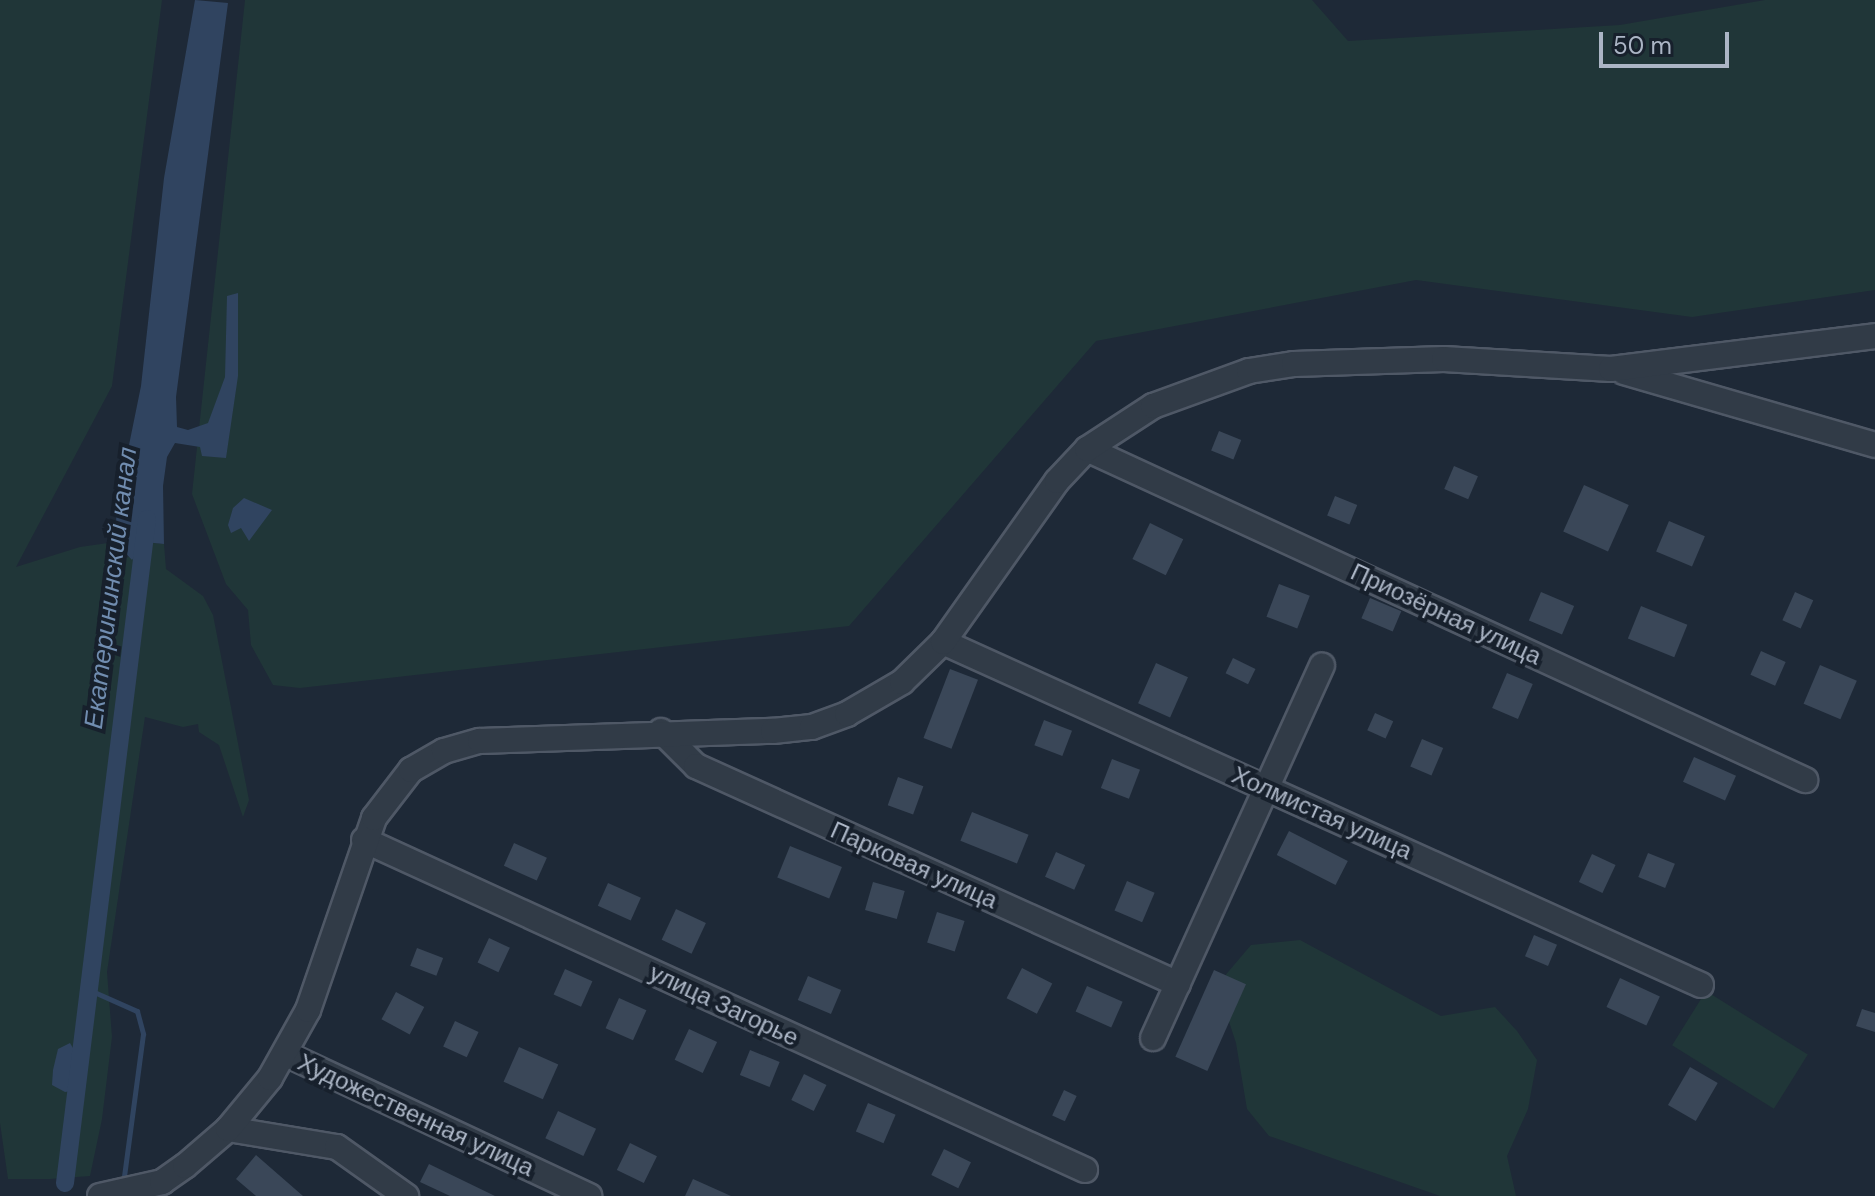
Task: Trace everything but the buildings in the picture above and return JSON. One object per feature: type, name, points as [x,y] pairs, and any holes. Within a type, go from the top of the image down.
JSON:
[{"type":"street","points":[[100,1196],[162,1182],[228,1129],[286,1054],[308,1010],[364,840],[397,786],[411,770],[444,751],[480,741],[812,727],[875,700],[943,642],[1031,516],[1087,449],[1153,406],[1195,388],[1294,364],[1444,359],[1611,369],[1875,336]]},
{"type":"street","points":[[1611,369],[1790,416],[1875,445]]},
{"type":"street","name":"Приозёрная улица","points":[[1087,449],[1805,780]]},
{"type":"street","name":"Холмистая улица","points":[[943,642],[1701,985]]},
{"type":"street","points":[[1153,1038],[1322,665]]},
{"type":"street","name":"Парковая улица","points":[[661,731],[696,766],[1178,984]]},
{"type":"street","name":"улица Загорье","points":[[364,840],[1085,1170]]},
{"type":"street","name":"Художественная улица","points":[[286,1054],[589,1196]]},
{"type":"street","points":[[228,1129],[337,1147],[406,1196]]},
{"type":"green space","points":[[0,0],[162,0],[112,386],[16,567],[80,547],[115,542],[127,558],[144,542],[164,544],[166,569],[203,596],[213,615],[249,800],[243,817],[219,745],[199,732],[198,724],[183,727],[145,717],[107,972],[112,1037],[102,1119],[90,1176],[50,1179],[8,1179],[0,1123]]},
{"type":"green space","points":[[245,0],[1312,0],[1348,41],[1620,25],[1765,0],[1875,0],[1875,290],[1692,317],[1416,280],[1096,341],[849,626],[300,688],[273,685],[251,645],[248,610],[226,584],[192,494]]},
{"type":"green space","points":[[1300,940],[1441,1016],[1495,1007],[1517,1031],[1537,1060],[1528,1109],[1507,1156],[1516,1196],[1440,1196],[1269,1136],[1247,1109],[1236,1043],[1217,985],[1251,945]]},
{"type":"green space","points":[[1706,991],[1808,1055],[1774,1109],[1672,1045]]},
{"type":"water","points":[[195,0],[228,3],[176,397],[177,427],[188,430],[208,423],[225,377],[227,296],[238,293],[238,376],[226,458],[202,456],[200,447],[175,443],[167,457],[163,486],[164,544],[144,542],[132,560],[115,542],[117,504],[141,386],[164,178]]},
{"type":"water","points":[[244,498],[272,510],[249,541],[241,528],[231,533],[228,525],[233,508]]},
{"type":"water","points":[[70,1043],[83,1065],[78,1090],[65,1092],[52,1085],[53,1070],[58,1049]]},
{"type":"waterway","name":"Екатерининский канал","points":[[65,1183],[147,519]]},
{"type":"waterway","points":[[85,988],[137,1011],[143,1034],[123,1183]]}]
